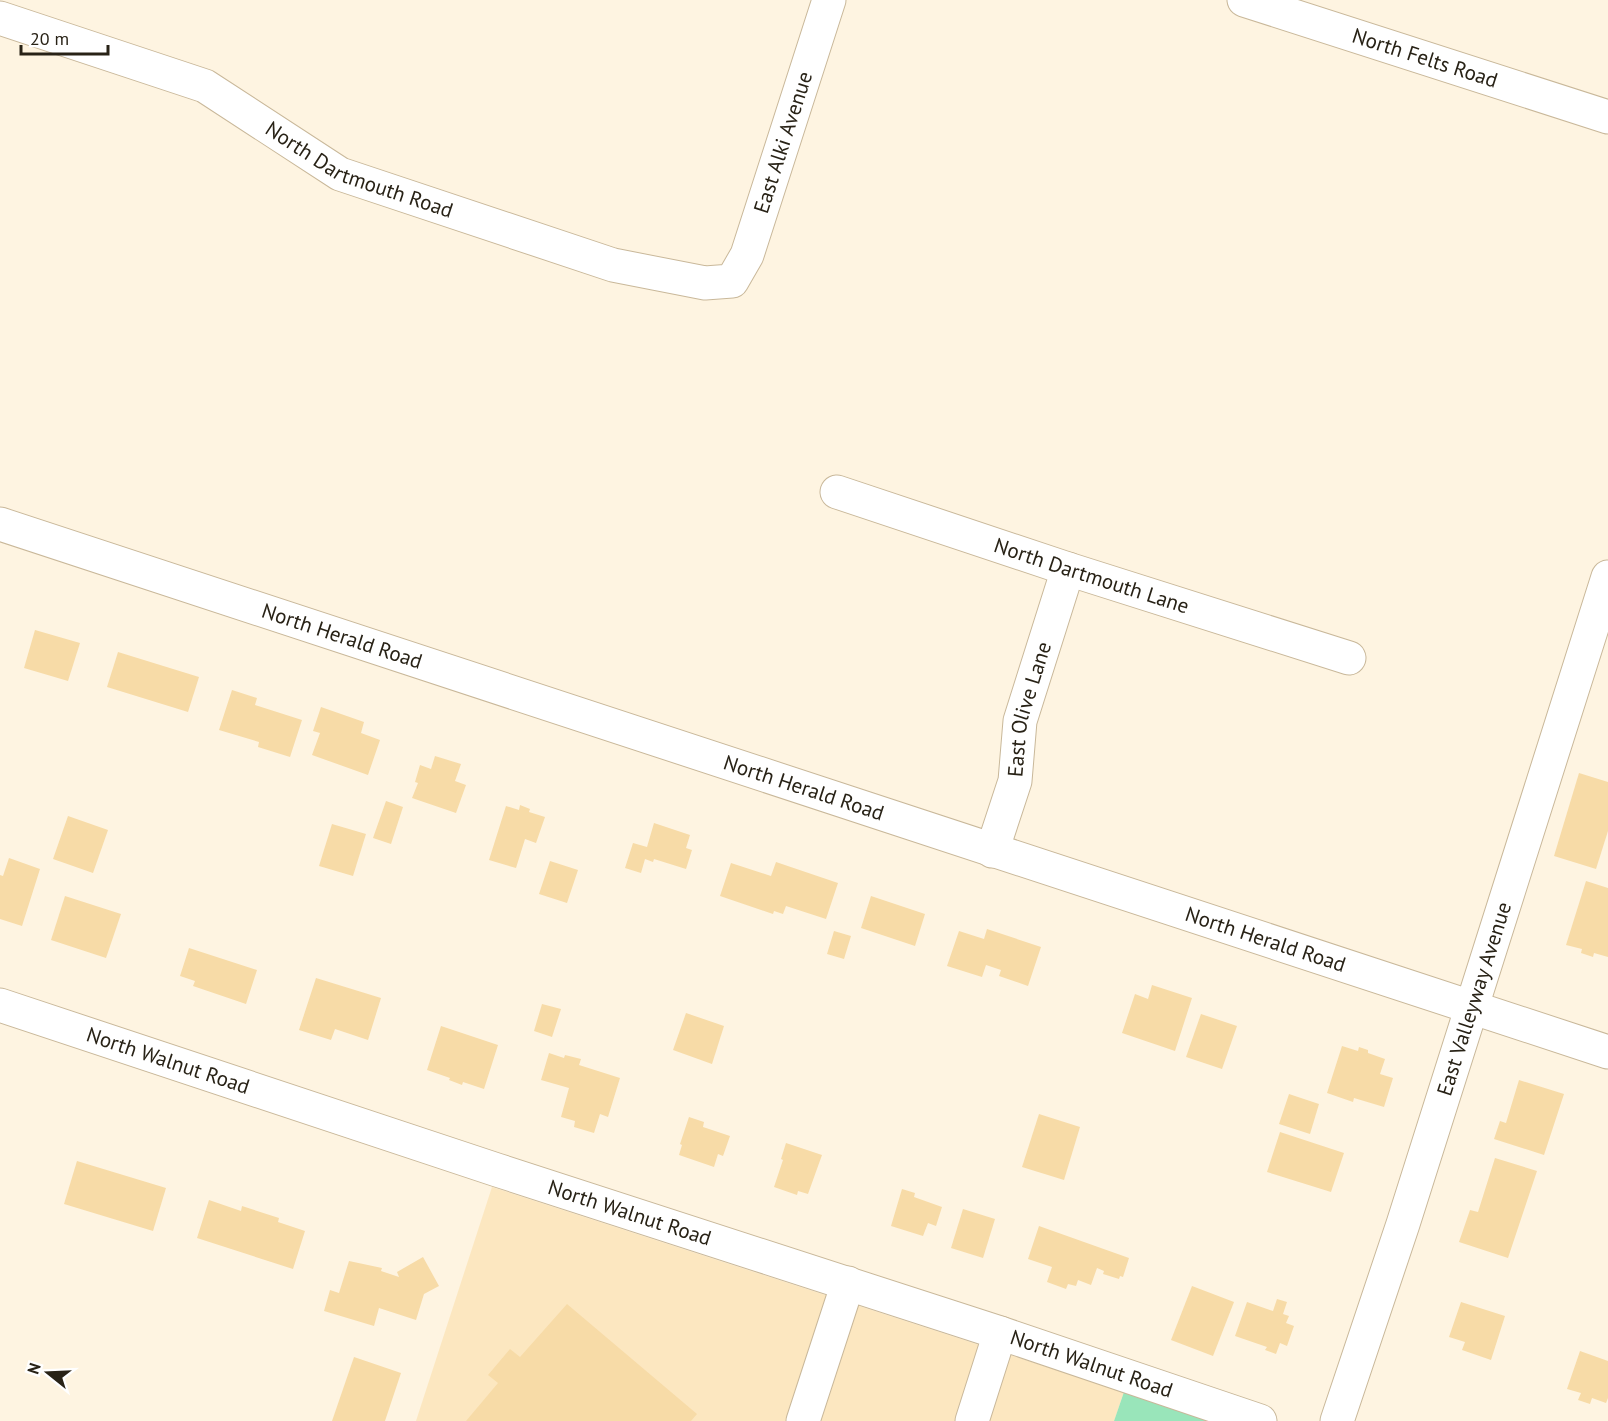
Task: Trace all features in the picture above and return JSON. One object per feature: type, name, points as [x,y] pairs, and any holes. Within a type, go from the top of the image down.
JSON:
[{"type":"street","name":"East Alki Avenue","points":[[732,281],[747,255],[830,0]]},
{"type":"street","name":"North Felts Road","points":[[1244,0],[1608,117]]},
{"type":"street","name":"North Dartmouth Road","points":[[0,18],[205,86],[340,174],[613,265],[705,283],[732,281]]},
{"type":"street","name":"North Dartmouth Lane","points":[[837,492],[1068,569],[1348,658]]},
{"type":"street","name":"North Herald Road","points":[[0,524],[1608,1053]]},
{"type":"street","name":"East Olive Lane","points":[[992,851],[1015,781],[1020,721],[1068,569]]},
{"type":"street","name":"East Valleyway Avenue","points":[[1337,1421],[1403,1224],[1608,577]]},
{"type":"street","name":"North Walnut Road","points":[[0,1005],[497,1170],[1000,1333],[1260,1421]]},
{"type":"street","points":[[803,1421],[848,1283]]},
{"type":"street","points":[[972,1421],[1000,1333]]},
{"type":"shaded area","points":[[492,1187],[1124,1392],[1114,1421],[416,1421]]},
{"type":"green space","points":[[1124,1392],[1210,1421],[1114,1421]]},
{"type":"building","points":[[35,630],[80,643],[68,681],[24,668]]},
{"type":"building","points":[[118,652],[199,677],[188,712],[107,687]]},
{"type":"building","points":[[232,690],[257,698],[255,705],[302,720],[290,757],[258,747],[259,742],[219,730]]},
{"type":"building","points":[[321,707],[364,722],[361,733],[380,740],[368,775],[312,755],[320,733],[313,731]]},
{"type":"building","points":[[435,756],[461,764],[455,781],[466,785],[456,813],[412,798],[418,783],[415,782],[420,765],[431,769]]},
{"type":"building","points":[[1579,773],[1608,782],[1608,831],[1596,869],[1554,856]]},
{"type":"building","points":[[386,801],[403,807],[391,844],[373,838]]},
{"type":"building","points":[[520,805],[530,809],[529,812],[545,817],[536,843],[525,839],[516,868],[489,860],[506,806],[519,810]]},
{"type":"building","points":[[68,816],[108,830],[93,873],[53,859]]},
{"type":"building","points":[[654,823],[690,835],[686,848],[692,850],[686,869],[654,859],[653,862],[645,859],[641,873],[625,868],[633,843],[647,847]]},
{"type":"building","points":[[332,824],[366,834],[353,876],[319,866]]},
{"type":"building","points":[[9,858],[40,869],[22,926],[0,919],[0,875],[3,876]]},
{"type":"building","points":[[550,861],[578,870],[567,903],[539,894]]},
{"type":"building","points":[[776,862],[838,883],[826,919],[786,906],[783,914],[774,911],[773,914],[720,896],[731,863],[771,876]]},
{"type":"building","points":[[1586,881],[1608,888],[1608,957],[1594,953],[1593,957],[1581,953],[1582,949],[1566,945]]},
{"type":"building","points":[[65,896],[121,914],[106,958],[51,940]]},
{"type":"building","points":[[871,896],[925,914],[915,946],[861,928]]},
{"type":"building","points":[[987,929],[1041,947],[1028,986],[999,976],[1001,970],[986,965],[982,977],[947,966],[959,931],[984,939]]},
{"type":"building","points":[[834,931],[851,936],[844,959],[827,954]]},
{"type":"building","points":[[189,948],[257,970],[246,1004],[193,986],[195,981],[180,976]]},
{"type":"building","points":[[316,978],[381,998],[368,1040],[335,1029],[331,1040],[299,1030]]},
{"type":"building","points":[[1152,985],[1192,998],[1175,1051],[1122,1033],[1135,994],[1148,999]]},
{"type":"building","points":[[542,1004],[561,1009],[552,1037],[534,1031]]},
{"type":"building","points":[[686,1013],[724,1026],[712,1064],[673,1050]]},
{"type":"building","points":[[1201,1014],[1237,1026],[1222,1069],[1186,1057]]},
{"type":"building","points":[[441,1026],[498,1045],[484,1089],[463,1082],[462,1085],[427,1070]]},
{"type":"building","points":[[1342,1046],[1358,1051],[1359,1047],[1385,1059],[1380,1074],[1393,1078],[1384,1107],[1354,1098],[1353,1102],[1327,1093]]},
{"type":"building","points":[[549,1053],[564,1058],[565,1055],[581,1059],[579,1065],[620,1078],[608,1117],[600,1114],[594,1133],[574,1127],[575,1121],[561,1117],[569,1088],[541,1080]]},
{"type":"building","points":[[1519,1080],[1564,1094],[1544,1155],[1494,1139],[1500,1121],[1506,1123]]},
{"type":"building","points":[[1289,1094],[1319,1104],[1310,1134],[1279,1124]]},
{"type":"building","points":[[1039,1114],[1080,1127],[1064,1180],[1022,1167]]},
{"type":"building","points":[[689,1117],[704,1122],[703,1127],[730,1136],[723,1156],[718,1154],[714,1167],[679,1155],[682,1145],[680,1144]]},
{"type":"building","points":[[1280,1132],[1344,1153],[1331,1192],[1267,1172]]},
{"type":"building","points":[[786,1143],[822,1155],[808,1194],[798,1191],[797,1195],[774,1187]]},
{"type":"building","points":[[1495,1158],[1537,1171],[1508,1258],[1459,1242],[1470,1210],[1478,1212]]},
{"type":"building","points":[[77,1161],[166,1188],[153,1231],[64,1204]]},
{"type":"building","points":[[902,1189],[915,1193],[914,1197],[942,1207],[936,1226],[928,1223],[923,1236],[891,1226]]},
{"type":"building","points":[[209,1200],[241,1211],[242,1206],[279,1218],[278,1222],[305,1231],[293,1269],[197,1238]]},
{"type":"building","points":[[963,1209],[995,1219],[983,1258],[951,1248]]},
{"type":"building","points":[[1039,1226],[1129,1258],[1123,1277],[1120,1276],[1119,1279],[1103,1274],[1104,1271],[1097,1268],[1091,1285],[1078,1280],[1076,1286],[1068,1284],[1066,1289],[1047,1282],[1052,1267],[1028,1259]]},
{"type":"building","points":[[423,1257],[439,1286],[424,1294],[416,1320],[379,1308],[374,1326],[324,1311],[330,1290],[339,1293],[349,1261],[382,1268],[381,1271],[399,1277],[397,1272]]},
{"type":"building","points":[[1192,1286],[1234,1302],[1213,1356],[1171,1340]]},
{"type":"building","points":[[1277,1299],[1287,1302],[1283,1314],[1289,1316],[1286,1323],[1294,1326],[1287,1346],[1280,1343],[1276,1354],[1265,1350],[1267,1347],[1235,1336],[1247,1302],[1273,1311]]},
{"type":"building","points":[[1461,1302],[1505,1316],[1491,1360],[1462,1350],[1465,1342],[1449,1337]]},
{"type":"building","points":[[567,1304],[697,1414],[691,1421],[466,1421],[498,1383],[488,1375],[510,1349],[520,1357]]},
{"type":"building","points":[[1580,1351],[1608,1361],[1606,1403],[1592,1398],[1590,1404],[1578,1400],[1581,1393],[1567,1389]]},
{"type":"building","points":[[354,1357],[401,1373],[385,1421],[332,1421]]}]
